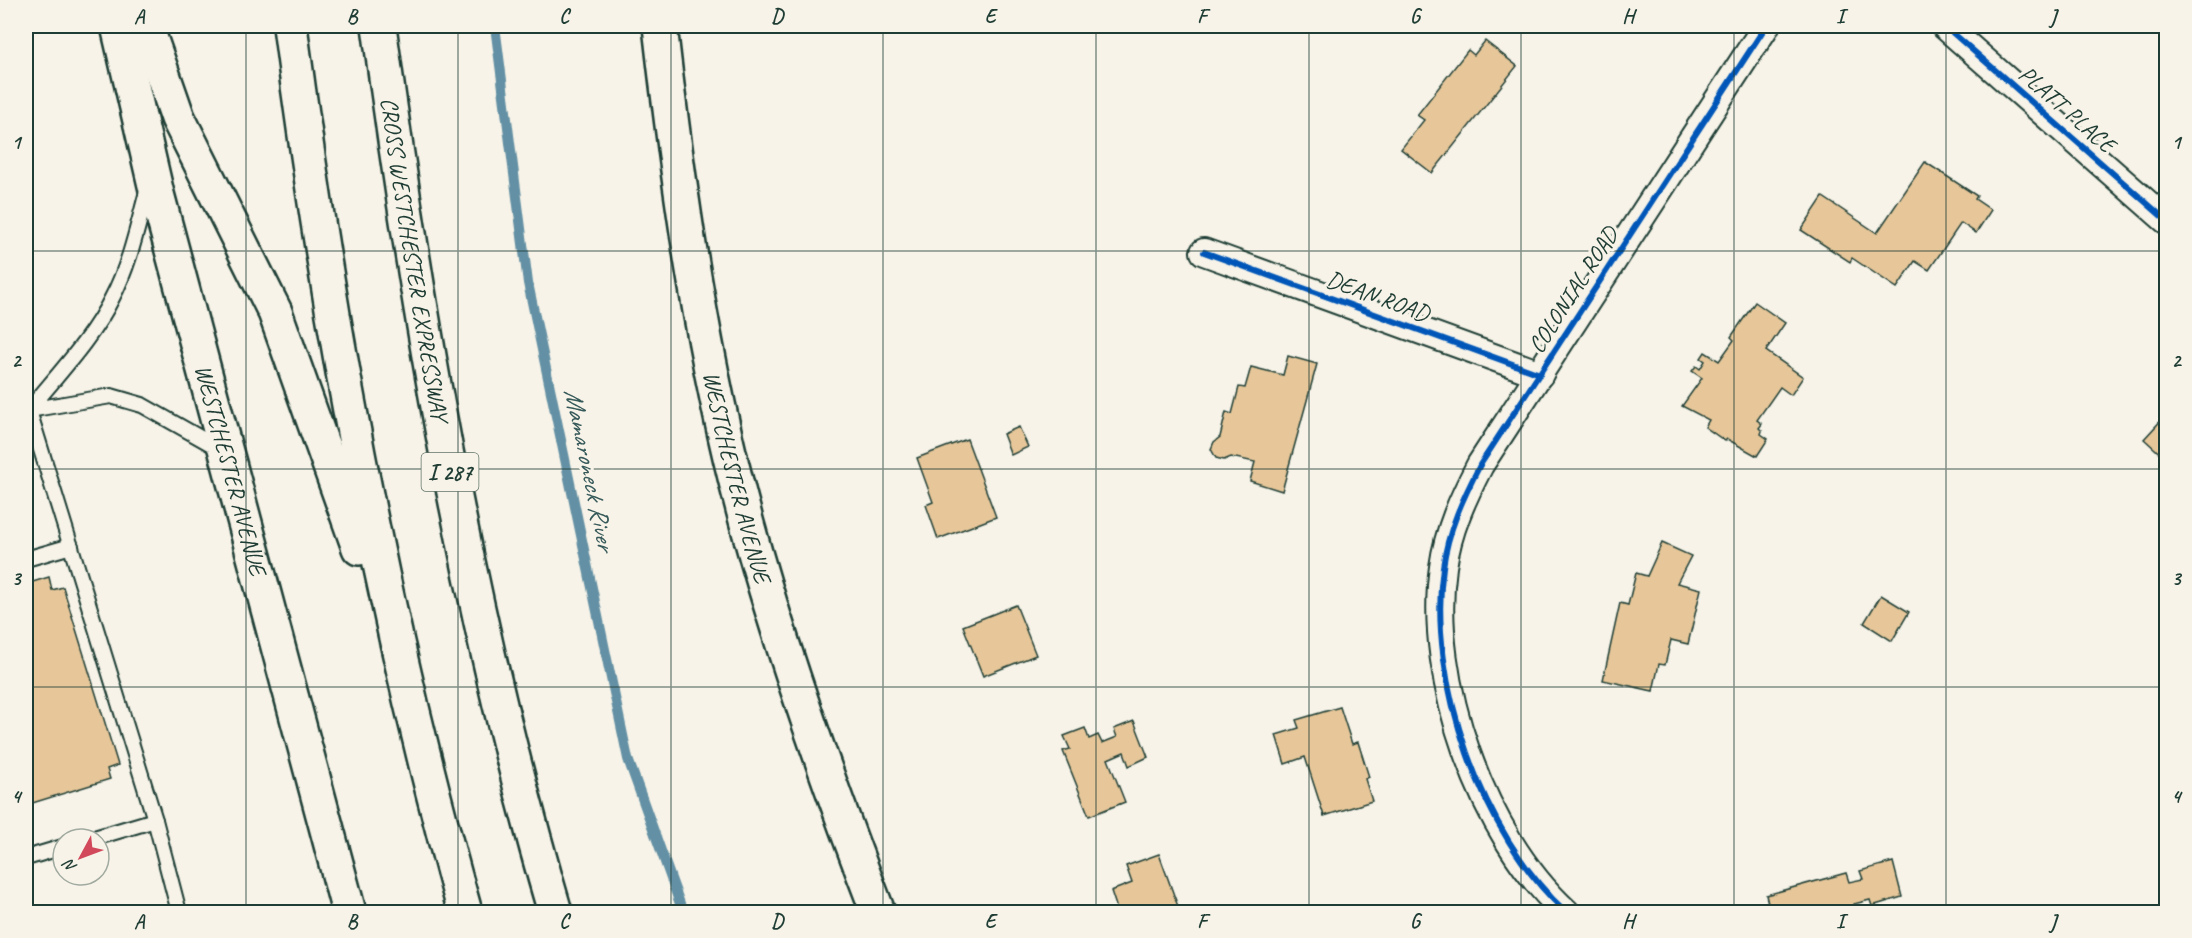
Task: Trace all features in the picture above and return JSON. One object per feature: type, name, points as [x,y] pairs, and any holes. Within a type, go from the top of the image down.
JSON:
[{"type":"main road","name":"WESTCHESTER AVENUE","points":[[118,26],[152,171],[349,912]]},
{"type":"main road","points":[[146,26],[178,118],[275,312],[409,694]]},
{"type":"main road","points":[[290,26],[338,350],[368,508],[409,694],[465,912]]},
{"type":"main road","name":"CROSS WESTCHESTER EXPRESSWAY","points":[[379,26],[407,231],[445,450],[495,676],[555,912]]},
{"type":"main road","name":"WESTCHESTER AVENUE","points":[[660,26],[677,167],[696,289],[732,465],[778,630],[839,811],[878,912]]},
{"type":"street","name":"COLONIAL ROAD","points":[[1566,912],[1555,903],[1504,836],[1466,755],[1451,699],[1441,624],[1442,568],[1453,519],[1480,465],[1766,26]]},
{"type":"street","name":"PLATT PLACE","points":[[1944,26],[2166,220]]},
{"type":"street","name":"DEAN ROAD","points":[[1204,252],[1540,374]]},
{"type":"lane","points":[[27,408],[79,347],[112,299],[130,252],[152,171]]},
{"type":"lane","points":[[27,408],[111,396],[142,405],[228,454]]},
{"type":"lane","points":[[27,408],[155,820],[179,912]]},
{"type":"lane","points":[[26,559],[71,546]]},
{"type":"lane","points":[[111,833],[155,820]]},
{"type":"lane","points":[[26,858],[51,851]]},
{"type":"building","points":[[1485,41],[1517,66],[1432,173],[1401,149],[1424,120],[1417,115],[1468,50],[1474,55]]},
{"type":"building","points":[[1925,162],[1977,196],[1975,199],[1991,210],[1976,233],[1961,223],[1929,270],[1915,261],[1897,288],[1852,258],[1850,262],[1801,230],[1823,197],[1877,233]]},
{"type":"building","points":[[1755,302],[1785,323],[1766,351],[1803,377],[1791,395],[1780,387],[1757,420],[1762,424],[1759,428],[1762,431],[1761,434],[1768,439],[1757,456],[1727,439],[1725,441],[1705,427],[1709,420],[1682,406],[1702,378],[1692,371],[1696,366],[1700,369],[1705,361],[1701,358],[1705,352],[1719,361],[1734,340],[1731,337]]},
{"type":"building","points":[[1288,356],[1317,364],[1282,491],[1250,481],[1255,462],[1231,457],[1224,460],[1216,458],[1211,449],[1220,437],[1226,412],[1232,414],[1239,387],[1245,388],[1251,367],[1283,375]]},
{"type":"building","points":[[2166,415],[2166,459],[2144,439]]},
{"type":"building","points":[[1019,427],[1028,447],[1011,455],[1003,434]]},
{"type":"building","points":[[967,439],[996,517],[938,539],[926,505],[933,502],[917,458]]},
{"type":"building","points":[[1662,543],[1691,556],[1677,583],[1701,589],[1688,644],[1671,640],[1665,665],[1659,664],[1653,691],[1603,680],[1620,603],[1628,605],[1636,573],[1647,576]]},
{"type":"building","points":[[49,577],[52,590],[63,587],[118,765],[107,769],[110,779],[26,805],[26,584]]},
{"type":"building","points":[[1881,595],[1909,612],[1892,641],[1864,623]]},
{"type":"building","points":[[1016,605],[1036,655],[983,676],[963,626]]},
{"type":"building","points":[[1340,707],[1352,744],[1358,742],[1369,777],[1365,779],[1372,801],[1324,816],[1305,757],[1285,764],[1276,735],[1299,728],[1296,720]]},
{"type":"building","points":[[1134,721],[1148,757],[1129,766],[1124,752],[1108,759],[1125,802],[1089,816],[1063,751],[1070,749],[1064,736],[1085,728],[1089,739],[1098,735],[1102,743],[1117,737],[1114,729]]},
{"type":"building","points":[[1159,854],[1180,912],[1118,912],[1111,891],[1132,883],[1126,866]]},
{"type":"building","points":[[1893,862],[1902,897],[1872,906],[1870,900],[1854,904],[1857,912],[1770,912],[1766,895],[1846,873],[1849,882],[1863,879],[1860,871]]},
{"type":"waterway","name":"Mamaroneck River","points":[[495,26],[528,283],[628,759],[683,912]]},
{"type":"cycle path","points":[[1566,912],[1536,880],[1509,842],[1486,799],[1467,753],[1453,705],[1444,657],[1440,611],[1445,553],[1457,514],[1480,465],[1766,26]]},
{"type":"cycle path","points":[[1945,26],[2166,220]]},
{"type":"cycle path","points":[[1204,252],[1540,374]]}]
